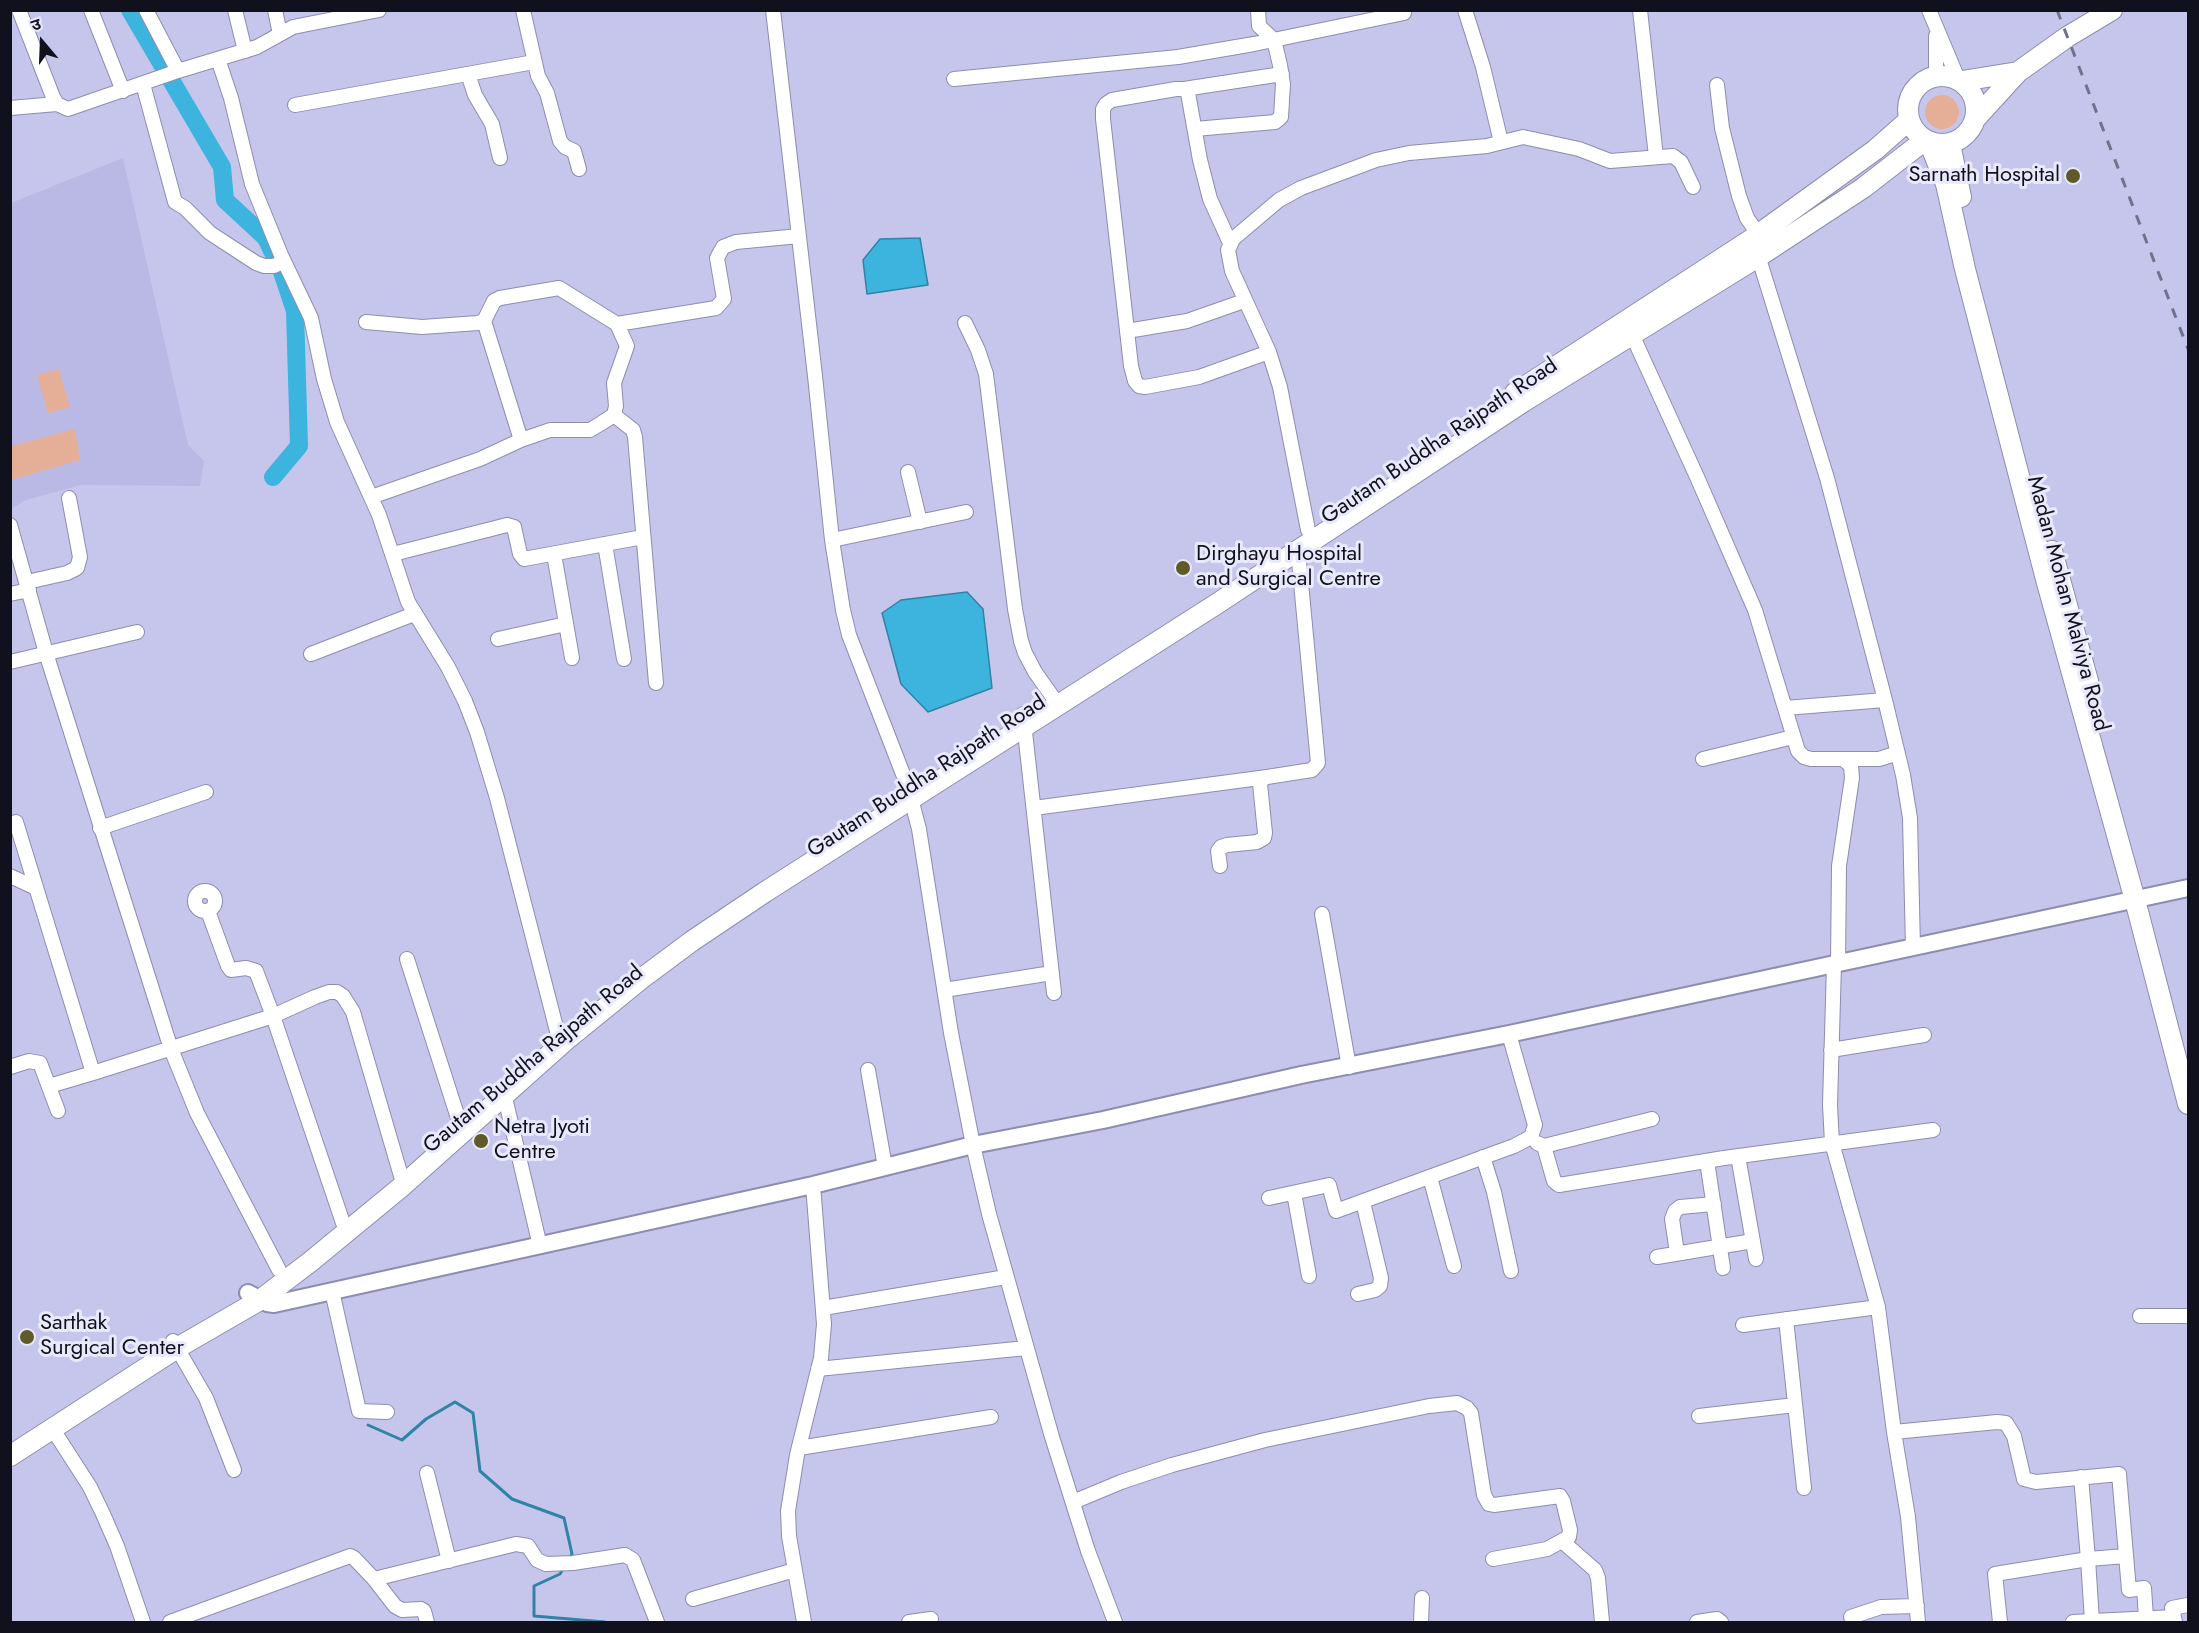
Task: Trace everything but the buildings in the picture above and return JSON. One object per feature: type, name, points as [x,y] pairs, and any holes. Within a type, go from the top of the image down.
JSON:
[{"type":"highway","points":[[2018,72],[1960,80],[1947,76],[1935,76],[1925,80],[1911,94],[1907,111],[1909,120],[1918,135],[1927,141],[1940,145],[1960,140],[1976,118],[2018,72],[2067,37],[2112,10]]},
{"type":"highway","points":[[1960,80],[1973,94],[1977,110],[1976,118]]},
{"type":"highway","name":"Gautam Buddha Rajpath Road","points":[[10,1445],[254,1296],[279,1270],[400,1176],[459,1121],[503,1089],[558,1035],[665,949],[719,911],[1024,720],[1052,696],[1308,530],[1628,328],[1756,243],[1875,150],[1909,120]]},
{"type":"highway","points":[[1756,243],[1863,188],[1927,141]]},
{"type":"highway","points":[[1927,141],[1946,184],[1965,269],[2047,583],[2141,899],[2188,1104]]},
{"type":"highway","name":"Madan Mohan Malviya Road","points":[[1950,144],[1984,298],[2141,899],[2188,1064]]},
{"type":"highway","points":[[1024,720],[1298,551],[1523,402],[1628,328]]},
{"type":"highway","points":[[254,1296],[334,1243],[400,1188],[503,1089],[692,941],[909,792]]},
{"type":"highway","points":[[10,1456],[175,1344]]},
{"type":"main road","points":[[254,1296],[274,1304],[813,1185],[973,1145],[1103,1120],[2188,888]]},
{"type":"street","points":[[20,10],[57,104]]},
{"type":"street","points":[[91,10],[123,91]]},
{"type":"street","points":[[146,10],[176,71]]},
{"type":"street","points":[[235,10],[245,51]]},
{"type":"street","points":[[275,10],[280,34]]},
{"type":"street","points":[[10,108],[57,104],[68,109],[176,71],[264,45],[280,34],[304,24],[378,10]]},
{"type":"street","points":[[523,10],[534,62],[549,98],[560,141],[574,151],[579,169]]},
{"type":"street","points":[[773,10],[836,575],[849,635],[909,792],[919,829],[944,990],[973,1145],[1006,1277],[1073,1502],[1114,1623]]},
{"type":"street","points":[[1195,129],[1278,120],[1282,111],[1282,74],[1274,40],[1259,26],[1258,10]]},
{"type":"street","points":[[1465,10],[1483,67],[1501,142]]},
{"type":"street","points":[[1640,10],[1656,157]]},
{"type":"street","points":[[1929,10],[1960,80]]},
{"type":"street","points":[[954,79],[1178,57],[1404,13]]},
{"type":"street","points":[[1935,76],[1936,30]]},
{"type":"street","points":[[218,59],[231,98],[252,184],[280,263],[310,318],[337,422],[371,497],[414,614],[448,667],[477,732],[497,798],[558,1035]]},
{"type":"street","points":[[296,105],[534,62]]},
{"type":"street","points":[[468,74],[475,95],[492,124],[500,158]]},
{"type":"street","points":[[1269,352],[1199,376],[1145,387],[1139,386],[1132,375],[1103,109],[1112,100],[1176,88],[1184,89],[1282,74]]},
{"type":"street","points":[[143,84],[175,202],[185,208],[210,233],[256,263],[264,266],[280,263]]},
{"type":"street","points":[[1717,85],[1722,128],[1739,196],[1756,243],[1827,478],[1886,700],[1910,818],[1913,948]]},
{"type":"street","points":[[1184,89],[1190,101],[1210,199],[1230,243]]},
{"type":"street","points":[[1308,530],[1282,396],[1269,352],[1244,301],[1228,257],[1230,243],[1240,231],[1279,200],[1301,188],[1376,160],[1409,153],[1487,146],[1516,138],[1531,138],[1579,149],[1610,161],[1673,156],[1678,158],[1693,187]]},
{"type":"street","points":[[617,324],[716,308],[724,299],[717,258],[723,247],[736,242],[799,236]]},
{"type":"street","points":[[371,497],[480,459],[521,440],[550,430],[590,430],[614,415],[616,406],[614,383],[627,346],[617,324],[559,288],[500,298],[494,301],[484,321],[521,440]]},
{"type":"street","points":[[1127,331],[1187,321],[1244,301]]},
{"type":"street","points":[[366,322],[422,327],[484,321]]},
{"type":"street","points":[[965,323],[986,374],[1021,641],[1035,672],[1052,696]]},
{"type":"street","points":[[1628,328],[1755,610],[1798,751],[1810,759],[1879,759],[1898,753]]},
{"type":"street","points":[[614,415],[633,430],[635,437],[656,683]]},
{"type":"street","points":[[908,472],[920,522]]},
{"type":"street","points":[[10,594],[77,568],[80,557],[69,498]]},
{"type":"street","points":[[832,540],[966,512]]},
{"type":"street","points":[[10,525],[46,653],[171,1049],[202,1122],[279,1270]]},
{"type":"street","points":[[393,554],[507,525],[514,527],[522,558],[643,537]]},
{"type":"street","points":[[604,544],[624,659]]},
{"type":"street","points":[[1034,808],[1312,770],[1318,764],[1298,551]]},
{"type":"street","points":[[554,554],[572,658]]},
{"type":"street","points":[[311,654],[414,614]]},
{"type":"street","points":[[498,639],[566,624]]},
{"type":"street","points":[[10,662],[137,632]]},
{"type":"street","points":[[1785,708],[1886,700]]},
{"type":"street","points":[[1024,720],[1054,993]]},
{"type":"street","points":[[1703,759],[1793,737]]},
{"type":"street","points":[[1843,759],[1851,766],[1852,778],[1839,858],[1831,1050],[1832,1143],[1878,1307],[1894,1432],[1908,1517],[1918,1623]]},
{"type":"street","points":[[1220,867],[1218,851],[1221,847],[1257,842],[1264,838],[1266,833],[1260,784],[1261,780],[1267,777]]},
{"type":"street","points":[[100,828],[206,792]]},
{"type":"street","points":[[16,822],[93,1073]]},
{"type":"street","points":[[10,876],[36,888]]},
{"type":"street","points":[[208,910],[231,970],[246,968],[256,971],[343,1222]]},
{"type":"street","points":[[1322,914],[1349,1067]]},
{"type":"street","points":[[407,959],[459,1121]]},
{"type":"street","points":[[944,990],[1052,974]]},
{"type":"street","points":[[49,1086],[273,1016],[329,992],[337,992],[343,996],[352,1012],[400,1176]]},
{"type":"street","points":[[1509,1034],[1532,1111],[1534,1133],[1538,1144],[1544,1146],[1652,1119]]},
{"type":"street","points":[[1831,1050],[1924,1035]]},
{"type":"street","points":[[10,1067],[29,1061],[38,1061],[43,1067],[58,1111]]},
{"type":"street","points":[[868,1070],[885,1167]]},
{"type":"street","points":[[503,1089],[540,1246]]},
{"type":"street","points":[[1544,1146],[1554,1180],[1559,1185],[1738,1156],[1933,1130]]},
{"type":"street","points":[[1269,1198],[1329,1185],[1336,1211],[1525,1141],[1534,1133]]},
{"type":"street","points":[[1738,1156],[1756,1259]]},
{"type":"street","points":[[1483,1157],[1494,1192],[1511,1271]]},
{"type":"street","points":[[1707,1161],[1723,1268]]},
{"type":"street","points":[[1430,1177],[1454,1266]]},
{"type":"street","points":[[804,1623],[789,1536],[788,1511],[791,1484],[822,1347],[823,1308],[813,1185]]},
{"type":"street","points":[[1294,1193],[1309,1276]]},
{"type":"street","points":[[1358,1294],[1376,1290],[1380,1286],[1381,1278],[1363,1202]]},
{"type":"street","points":[[1677,1253],[1672,1219],[1675,1211],[1680,1208],[1714,1204]]},
{"type":"street","points":[[1657,1257],[1753,1241]]},
{"type":"street","points":[[823,1308],[1006,1277]]},
{"type":"street","points":[[332,1291],[358,1411],[387,1412]]},
{"type":"street","points":[[1743,1325],[1878,1307]]},
{"type":"street","points":[[2140,1316],[2188,1316]]},
{"type":"street","points":[[1786,1319],[1804,1488]]},
{"type":"street","points":[[175,1344],[206,1398],[234,1470]]},
{"type":"street","points":[[818,1369],[1026,1348]]},
{"type":"street","points":[[1073,1502],[1121,1482],[1172,1465],[1265,1440],[1429,1406],[1457,1403],[1471,1413],[1485,1500],[1494,1505],[1560,1496],[1570,1530],[1569,1537],[1563,1542],[1539,1552],[1493,1559]]},
{"type":"street","points":[[1700,1416],[1795,1405]]},
{"type":"street","points":[[799,1448],[991,1417]]},
{"type":"street","points":[[1894,1432],[2006,1423],[2014,1436],[2024,1479],[2036,1482],[2119,1474],[2129,1590],[2144,1588],[2146,1618]]},
{"type":"street","points":[[52,1428],[74,1460],[99,1505],[117,1546],[143,1623]]},
{"type":"street","points":[[428,1473],[449,1561]]},
{"type":"street","points":[[2081,1477],[2092,1621]]},
{"type":"street","points":[[1563,1542],[1595,1570],[1598,1578],[1602,1623]]},
{"type":"street","points":[[374,1579],[521,1544],[528,1546],[541,1563],[573,1563],[620,1555],[630,1557],[657,1623]]},
{"type":"street","points":[[2000,1623],[1995,1574],[2088,1559],[2126,1556]]},
{"type":"street","points":[[170,1623],[344,1557],[354,1558],[374,1579],[394,1606],[402,1610],[421,1609],[424,1611],[427,1623]]},
{"type":"street","points":[[693,1599],[795,1570]]},
{"type":"street","points":[[1421,1623],[1422,1598]]},
{"type":"street","points":[[2073,1623],[2146,1618],[2175,1620],[2172,1608],[2188,1605]]},
{"type":"street","points":[[1851,1617],[1881,1606],[1917,1606]]},
{"type":"street","points":[[909,1623],[931,1619]]},
{"type":"street","points":[[1697,1623],[1717,1619],[1721,1623]]},
{"type":"shaded area","points":[[1942,95],[1954,100],[1959,112],[1954,124],[1942,129],[1930,124],[1925,112],[1930,100]]},
{"type":"shaded area","points":[[123,158],[188,445],[204,461],[200,486],[81,485],[26,500],[11,509],[11,203]]},
{"type":"shaded area","points":[[920,238],[928,285],[867,294],[863,260],[880,239]]},
{"type":"shaded area","points":[[59,369],[70,407],[48,413],[37,375]]},
{"type":"shaded area","points":[[75,429],[80,460],[11,480],[11,446]]},
{"type":"shaded area","points":[[967,592],[983,609],[992,688],[928,712],[901,684],[882,613],[901,600]]},
{"type":"waterway","points":[[130,10],[222,167],[225,200],[266,238],[282,272],[295,311],[299,446],[273,477]]},
{"type":"waterway","points":[[368,1425],[402,1440],[426,1419],[455,1402],[473,1413],[480,1471],[512,1499],[564,1518],[572,1554],[570,1558]]},
{"type":"waterway","points":[[563,1569],[560,1574],[534,1586],[534,1616],[605,1622]]},
{"type":"railway","points":[[2057,10],[2188,349]]},
{"type":"place","name":"Sarnath Hospital","points":[[2073,176]]},
{"type":"place","name":"Dirghayu Hospital and Surgical Centre","points":[[1183,568]]},
{"type":"place","name":"Netra Jyoti Centre","points":[[481,1141]]},
{"type":"place","name":"Sarthak Surgical Center","points":[[27,1337]]}]
